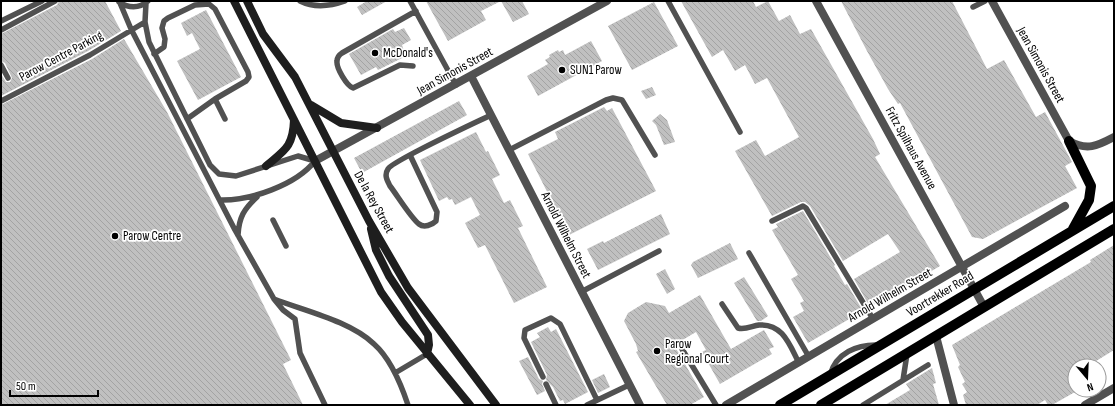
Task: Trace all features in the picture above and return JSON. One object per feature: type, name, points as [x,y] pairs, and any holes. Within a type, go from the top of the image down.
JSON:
[{"type":"main road","points":[[234,1],[381,292],[426,354],[470,405]]},
{"type":"main road","name":"De la Rey Street","points":[[247,1],[263,34],[295,77],[333,152],[408,288],[496,405]]},
{"type":"main road","points":[[310,105],[341,123],[377,128]]},
{"type":"main road","points":[[266,166],[292,142],[294,120]]},
{"type":"main road","points":[[1069,141],[1091,186],[1089,200],[1072,231]]},
{"type":"main road","name":"Voortrekker Road","points":[[780,405],[1114,206]]},
{"type":"main road","points":[[370,221],[376,250],[389,276],[428,335],[429,345],[426,354]]},
{"type":"main road","points":[[824,404],[1114,229]]},
{"type":"street","name":"Jean Simonis Street","points":[[314,161],[456,85],[607,1]]},
{"type":"street","name":"Fritz Spilhaus Avenue","points":[[816,1],[984,307]]},
{"type":"street","name":"Jean Simonis Street","points":[[992,1],[1069,141]]},
{"type":"street","name":"Arnold Wilhelm Street","points":[[471,76],[640,405]]},
{"type":"street","points":[[1069,141],[1079,147],[1085,148],[1114,137]]},
{"type":"street","name":"Arnold Wilhelm Street","points":[[726,405],[1065,206]]},
{"type":"street","points":[[936,336],[954,405]]},
{"type":"street","points":[[1085,405],[1114,388]]},
{"type":"lane","points":[[1,21],[42,1]]},
{"type":"lane","points":[[1,30],[55,1]]},
{"type":"lane","points":[[300,1],[320,6],[337,4],[345,1]]},
{"type":"lane","points":[[410,1],[456,85]]},
{"type":"lane","points":[[668,1],[740,132]]},
{"type":"lane","points":[[973,7],[985,1]]},
{"type":"lane","points":[[119,2],[134,7],[147,2],[145,22],[148,42],[210,166],[219,174],[236,176],[298,156],[314,161],[306,172],[259,195],[235,200],[220,200]]},
{"type":"lane","points":[[119,2],[131,29],[238,235],[274,299],[283,310],[295,319],[300,353],[325,405]]},
{"type":"lane","points":[[154,54],[164,47],[165,39],[162,28],[166,19],[195,5],[206,3],[212,6],[249,75],[246,80],[215,99],[187,119]]},
{"type":"lane","points":[[413,66],[400,65],[353,88],[349,86],[337,65],[337,61],[342,53],[416,11]]},
{"type":"lane","name":"Parow Centre Parking","points":[[1,101],[90,54],[145,22]]},
{"type":"lane","points":[[1,66],[8,78]]},
{"type":"lane","points":[[509,150],[606,100],[616,98],[622,100],[655,155]]},
{"type":"lane","points":[[215,99],[225,119]]},
{"type":"lane","points":[[410,155],[437,212],[436,221],[427,226],[423,226],[416,222],[387,180],[387,170],[391,164],[491,115]]},
{"type":"lane","points":[[238,235],[243,211],[259,195]]},
{"type":"lane","points":[[772,221],[803,206],[806,208],[873,319]]},
{"type":"lane","points":[[273,220],[286,246]]},
{"type":"lane","points":[[581,292],[660,251]]},
{"type":"lane","points":[[749,252],[809,357]]},
{"type":"lane","points":[[274,299],[362,333],[376,344],[386,357],[408,405]]},
{"type":"lane","points":[[722,304],[738,328],[741,329],[760,325],[770,325],[778,329],[799,363]]},
{"type":"lane","points":[[543,377],[524,338],[524,330],[551,318],[560,324],[597,400]]},
{"type":"lane","points":[[682,349],[716,405]]},
{"type":"lane","points":[[394,373],[426,354]]},
{"type":"lane","points":[[903,380],[907,354]]},
{"type":"lane","points":[[863,405],[928,365]]},
{"type":"lane","points":[[546,384],[556,405]]},
{"type":"lane","points":[[587,405],[629,385]]},
{"type":"building","points":[[59,1],[105,1],[121,31],[88,51],[1,96],[1,74],[6,82],[10,82],[12,78],[5,63],[1,61],[1,34],[57,5]]},
{"type":"building","points":[[367,1],[387,1],[362,15],[357,7]]},
{"type":"building","points":[[426,1],[501,1],[481,11],[486,20],[448,41]]},
{"type":"building","points":[[501,1],[522,1],[529,14],[513,22]]},
{"type":"building","points":[[681,1],[753,1],[756,7],[768,1],[779,21],[790,15],[800,34],[811,29],[873,139],[880,154],[875,157],[940,266],[870,307],[854,279],[900,252],[888,234],[843,261],[810,206],[805,202],[801,202],[772,216],[735,151],[756,140],[765,156],[799,137],[767,78],[755,84],[745,65],[735,71],[723,50],[712,57]]},
{"type":"building","points":[[841,1],[952,1],[987,69],[1004,60],[1036,117],[1045,112],[1072,162],[1065,166],[1077,188],[983,239],[972,237],[900,103],[898,104],[888,89]]},
{"type":"building","points":[[654,2],[678,46],[632,70],[608,26]]},
{"type":"building","points":[[206,10],[241,77],[198,100],[177,61],[200,49],[192,33],[187,36],[181,23]]},
{"type":"building","points":[[404,28],[411,40],[402,45],[406,56],[378,70],[376,67],[361,75],[349,54],[393,29],[395,32]]},
{"type":"building","name":"Parow Centre","points":[[124,39],[167,112],[291,360],[283,364],[303,405],[1,405],[1,105],[92,59]]},
{"type":"building","name":"SUN1 Parow","points":[[591,41],[602,61],[538,96],[527,76],[548,64],[545,60],[550,57],[549,55],[558,50],[559,52],[563,50],[565,55]]},
{"type":"building","points":[[652,87],[656,95],[646,99],[641,91]]},
{"type":"building","points":[[459,101],[467,115],[362,173],[354,158]]},
{"type":"building","points":[[604,107],[607,111],[612,108],[656,191],[569,235],[528,154],[558,139],[555,132]]},
{"type":"building","points":[[660,114],[667,120],[675,142],[664,145],[656,125],[652,121]]},
{"type":"building","points":[[476,132],[486,152],[488,151],[500,175],[492,179],[504,203],[510,200],[523,226],[518,228],[547,287],[514,303],[485,245],[478,248],[465,223],[480,215],[471,197],[455,205],[452,199],[449,200],[447,197],[439,201],[420,160]]},
{"type":"building","points":[[803,211],[845,285],[847,284],[863,311],[808,343],[793,317],[804,311],[800,303],[804,301],[791,279],[798,275],[772,230],[778,227],[776,224]]},
{"type":"building","points":[[661,214],[670,234],[598,270],[587,249],[603,241],[604,243]]},
{"type":"building","points":[[730,243],[738,259],[698,278],[691,265],[693,262]]},
{"type":"building","points":[[1114,245],[1114,350],[1101,358],[1067,358],[1067,397],[1052,405],[1048,405],[1045,400],[1037,405],[966,405],[963,395],[967,392],[962,384],[965,382],[958,367],[960,365],[952,345],[1091,262],[1090,260]]},
{"type":"building","points":[[665,269],[675,289],[667,294],[656,274]]},
{"type":"building","points":[[744,277],[768,316],[761,321],[757,321],[734,283]]},
{"type":"building","points":[[700,295],[731,349],[764,330],[774,347],[769,349],[772,354],[720,384],[702,352],[706,350],[696,332],[674,345],[704,397],[690,405],[667,405],[636,352],[638,351],[636,344],[624,321],[628,313],[646,302],[665,306],[669,313]]},
{"type":"building","points":[[548,327],[551,332],[556,329],[588,392],[565,404],[563,400],[560,401],[553,387],[546,380],[547,375],[531,342],[540,337],[537,333]]},
{"type":"building","points":[[528,357],[539,379],[543,381],[542,384],[545,391],[537,395],[519,361]]},
{"type":"building","points":[[932,368],[936,383],[933,384],[939,405],[885,405],[910,390],[906,384]]},
{"type":"building","points":[[604,374],[610,387],[598,393],[592,380]]},
{"type":"place","name":"McDonald's","points":[[375,53]]},
{"type":"place","name":"SUN1 Parow","points":[[562,70]]},
{"type":"place","name":"Parow Centre","points":[[115,236]]},
{"type":"place","name":"Parow Regional Court","points":[[657,351]]}]
